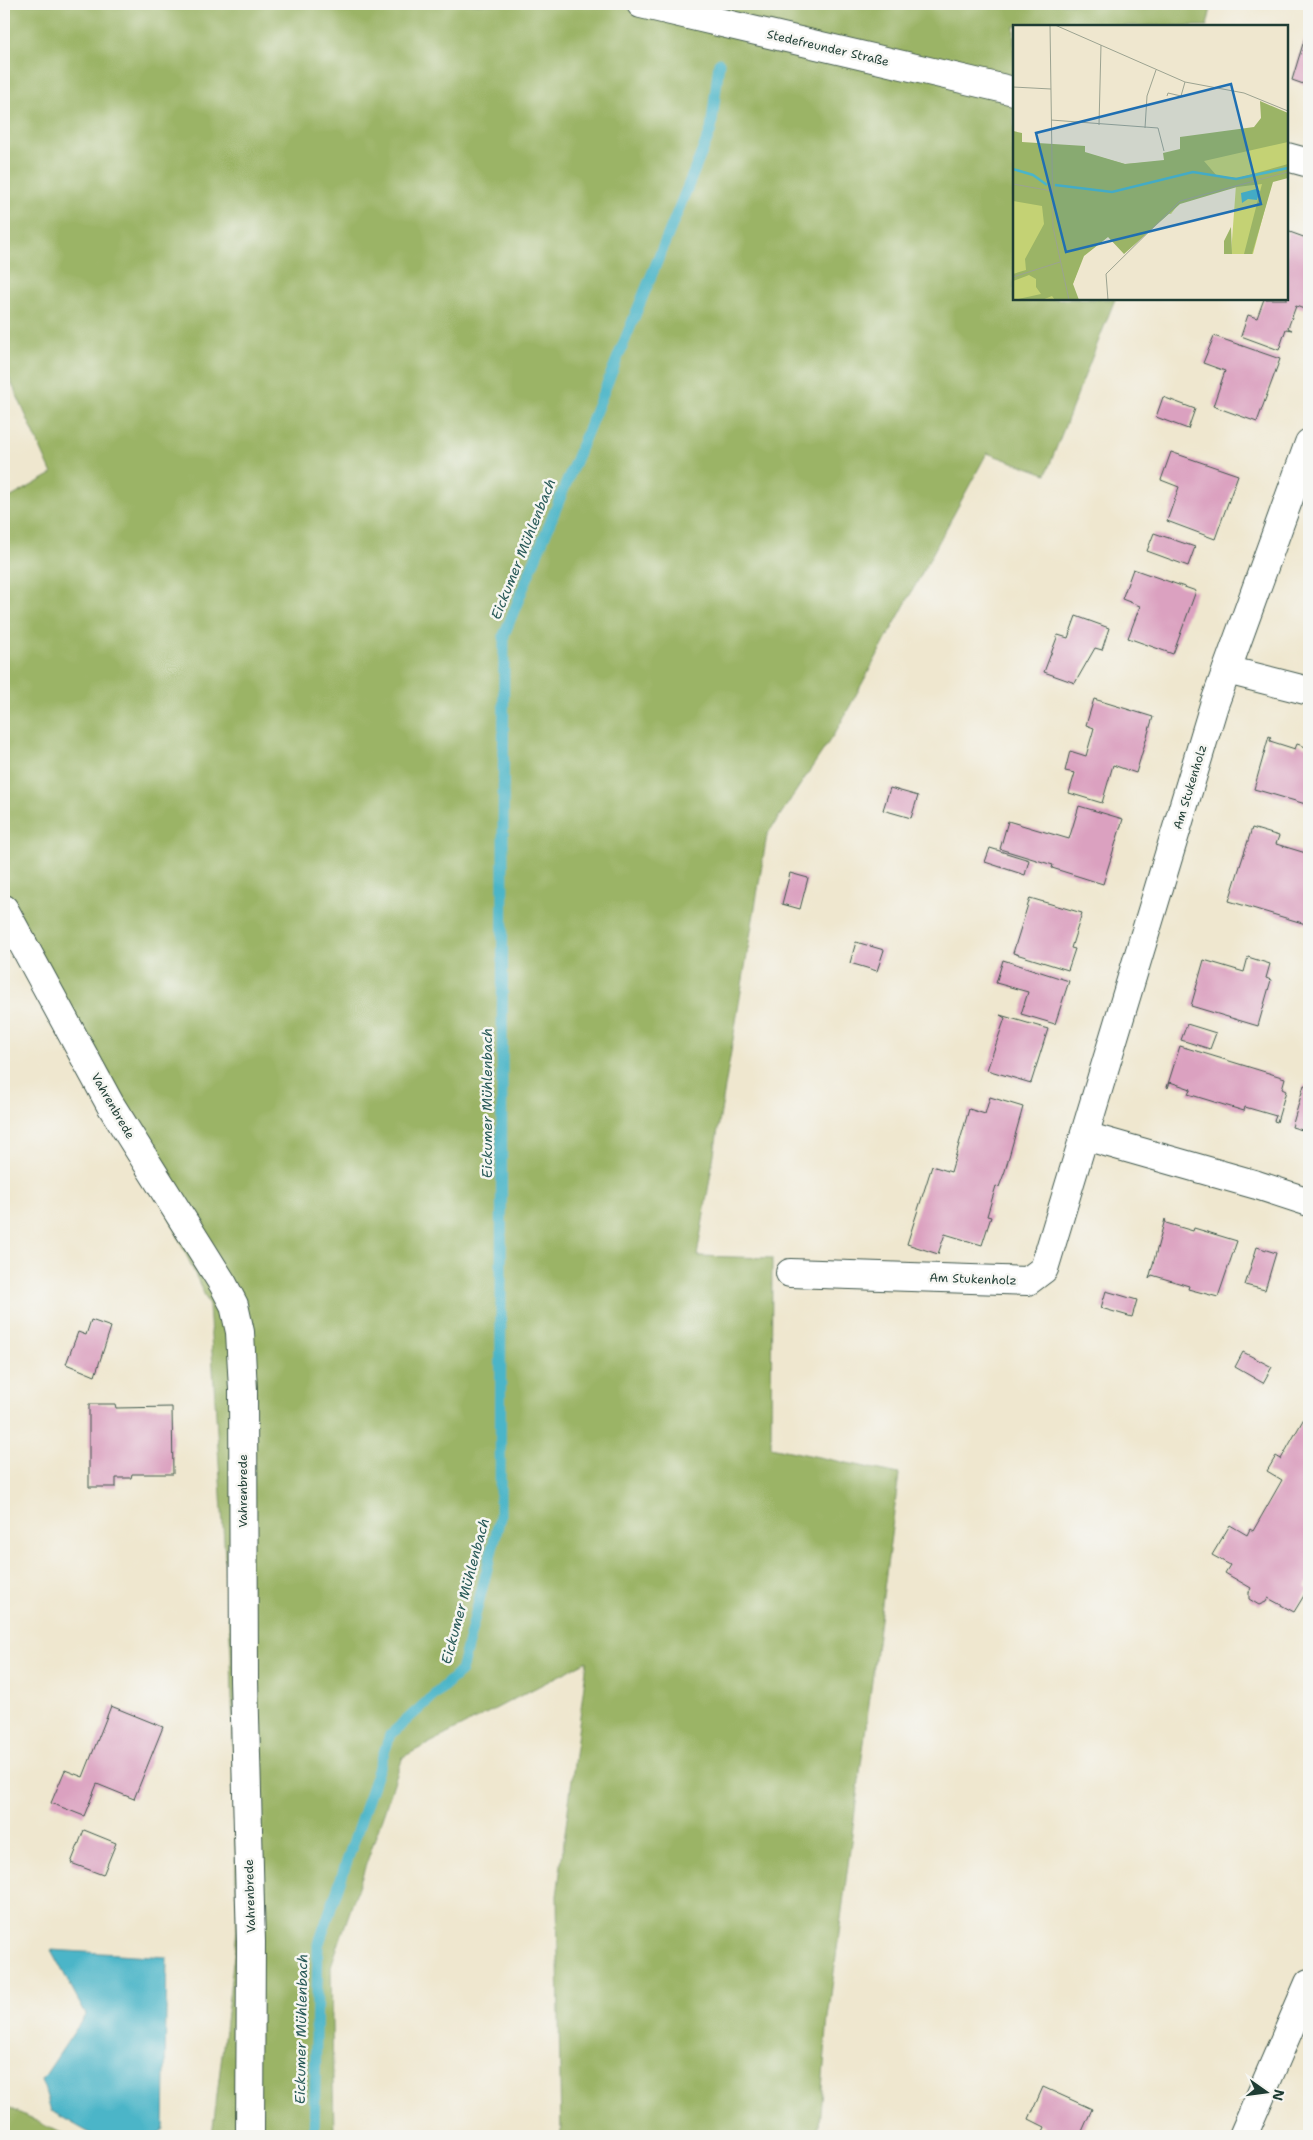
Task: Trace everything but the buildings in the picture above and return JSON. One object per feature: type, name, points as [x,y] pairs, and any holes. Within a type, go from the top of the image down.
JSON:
[{"type":"street","name":"Stedefreunder Straße","points":[[641,4],[672,7],[1013,91]]},
{"type":"street","points":[[1288,157],[1309,163]]},
{"type":"street","name":"Am Stukenholz","points":[[790,1273],[1028,1280],[1044,1269],[1212,714],[1309,443]]},
{"type":"street","points":[[1227,670],[1309,691]]},
{"type":"street","name":"Vahrenbrede","points":[[4,909],[110,1104],[223,1284],[234,1305],[240,1332],[243,1390],[244,1680],[251,1942],[250,2136]]},
{"type":"street","points":[[1085,1136],[1257,1185],[1309,1202]]},
{"type":"street","points":[[1243,2136],[1309,1983]]},
{"type":"green space","points":[[4,4],[1212,4],[1207,25],[1013,25],[1013,300],[1115,300],[1046,474],[987,453],[838,728],[767,835],[697,1256],[772,1258],[771,1447],[899,1474],[828,2018],[818,2136],[561,2136],[557,1896],[587,1661],[403,1757],[331,1966],[334,2136],[212,2136],[237,1931],[231,1653],[209,1305],[106,1076],[4,888],[4,501],[52,474],[4,366]]},
{"type":"green space","points":[[4,2105],[66,2136],[4,2136]]},
{"type":"water","points":[[51,1950],[167,1957],[164,2129],[155,2136],[95,2136],[51,2111],[42,2080],[86,2014]]},
{"type":"waterway","name":"Eickumer Mühlenbach","points":[[314,2136],[318,1946],[390,1735],[461,1671],[500,1518],[504,635],[711,130],[719,63]]}]
